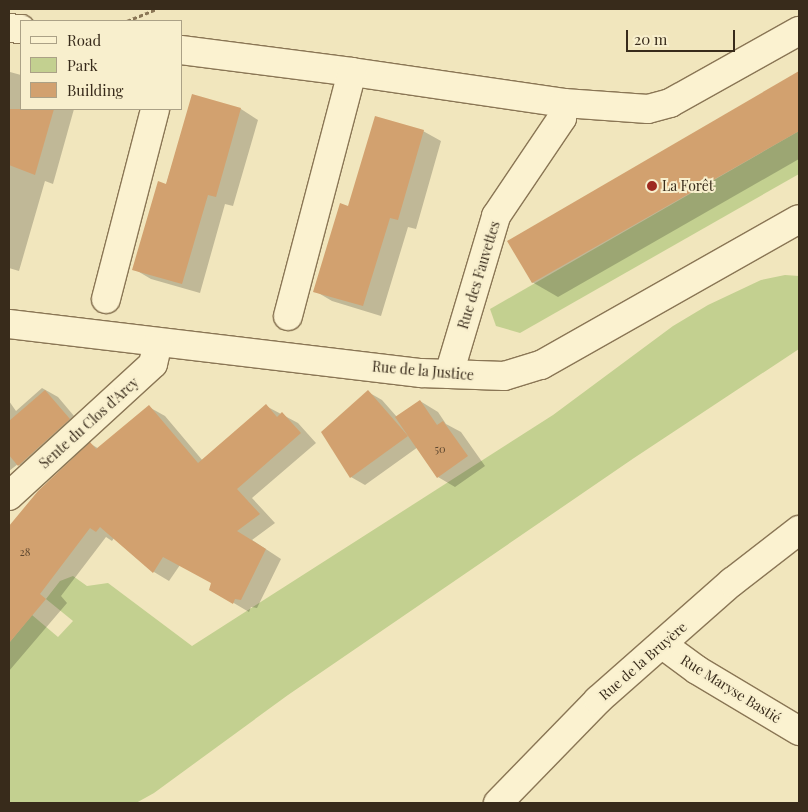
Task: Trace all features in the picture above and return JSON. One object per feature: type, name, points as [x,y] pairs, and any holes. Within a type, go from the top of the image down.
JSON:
[{"type":"street","points":[[182,50],[352,72],[564,103],[648,109],[670,103],[799,31]]},
{"type":"street","points":[[288,316],[352,72]]},
{"type":"street","name":"Rue des Fauvettes","points":[[449,374],[496,216],[562,118],[564,103]]},
{"type":"street","points":[[106,299],[155,110]]},
{"type":"street","name":"Rue de la Justice","points":[[9,324],[158,343],[449,374],[504,376],[541,365],[799,219]]},
{"type":"street","name":"Sente du Clos d'Arcy","points":[[9,496],[153,364],[158,343]]},
{"type":"street","name":"Rue de la Bruyère","points":[[498,803],[598,700],[663,645],[732,582],[799,530]]},
{"type":"street","name":"Rue Maryse Bastié","points":[[663,645],[697,670],[799,731]]},
{"type":"path","points":[[129,20],[156,9]]},
{"type":"green space","points":[[799,131],[799,174],[520,333],[496,326],[490,309]]},
{"type":"green space","points":[[785,275],[799,276],[799,349],[634,458],[288,695],[154,793],[136,803],[9,803],[9,643],[32,615],[58,637],[73,621],[46,599],[60,581],[73,576],[87,586],[108,583],[192,646],[553,415],[673,326],[708,305],[761,280]]},
{"type":"building","name":"La Forêt","points":[[799,71],[799,131],[532,283],[507,241]]},
{"type":"building","points":[[192,94],[241,108],[216,197],[208,195],[182,284],[132,270],[158,181],[166,184]]},
{"type":"building","points":[[9,109],[54,110],[35,175],[9,165]]},
{"type":"building","points":[[375,116],[424,130],[398,220],[390,218],[363,306],[313,292],[340,203],[348,206]]},
{"type":"building","points":[[45,390],[70,419],[18,466],[9,455],[9,421]]},
{"type":"building","points":[[368,390],[408,436],[350,478],[321,432]]},
{"type":"building","points":[[420,400],[437,425],[443,421],[468,456],[437,478],[395,417]]},
{"type":"building","points":[[266,404],[277,417],[282,412],[301,433],[237,489],[260,514],[237,531],[266,549],[241,600],[235,599],[233,604],[209,590],[211,583],[163,557],[153,573],[100,527],[96,532],[90,528],[40,594],[46,599],[9,643],[9,526],[38,491],[90,442],[96,449],[149,405],[198,463]]},
{"type":"place","name":"La Forêt","points":[[652,186]]}]
